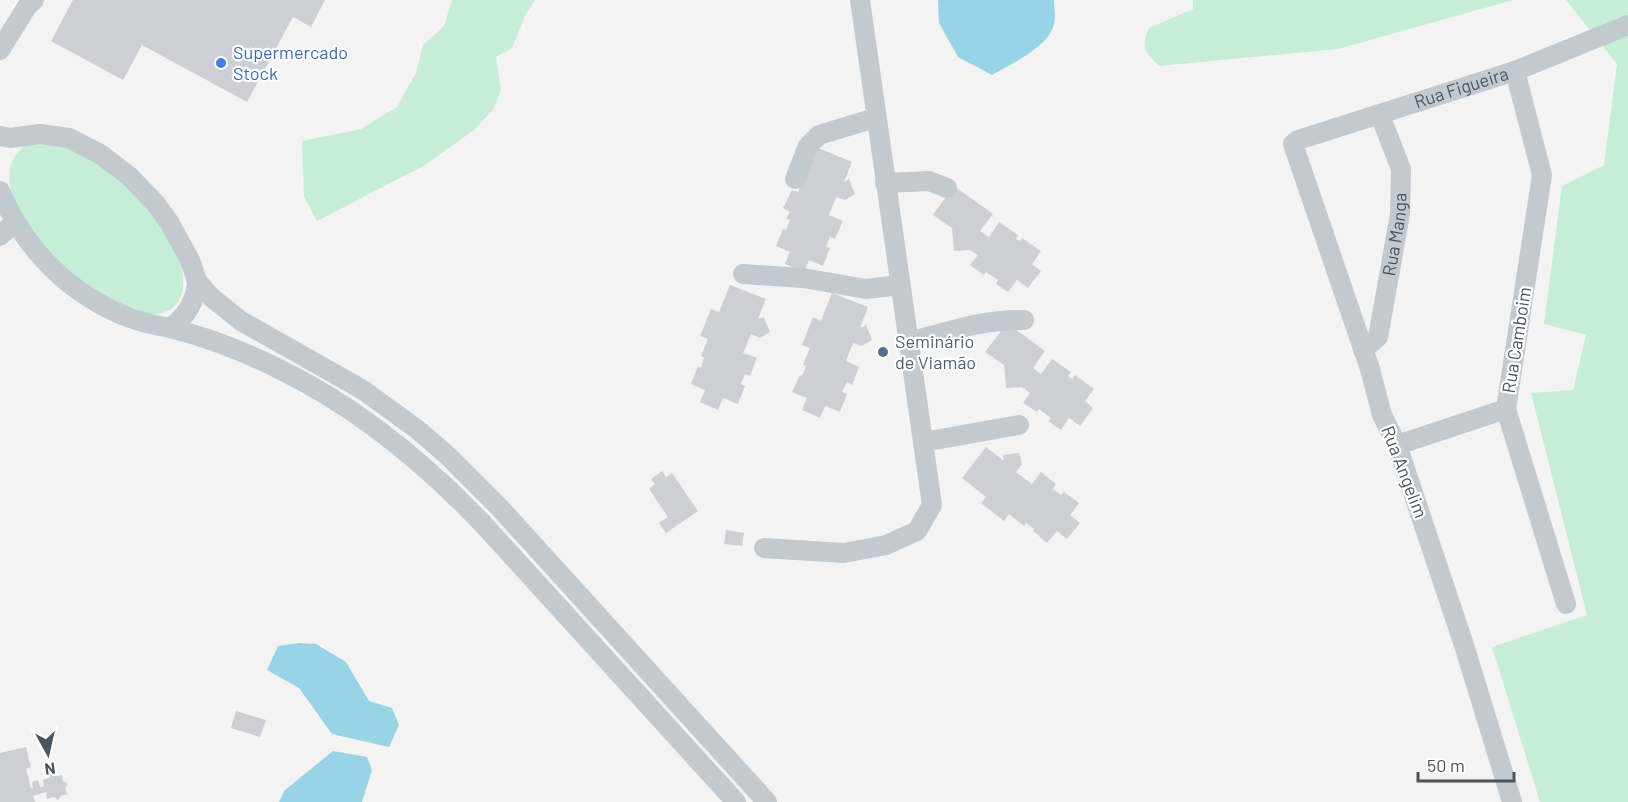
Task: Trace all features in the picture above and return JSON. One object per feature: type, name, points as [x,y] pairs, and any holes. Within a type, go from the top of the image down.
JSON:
[{"type":"street","points":[[0,50],[33,0]]},
{"type":"street","points":[[764,548],[844,553],[886,545],[916,531],[932,505],[875,118],[860,0]]},
{"type":"street","name":"Rua Figueira","points":[[1293,144],[1298,140],[1515,71],[1628,25]]},
{"type":"street","name":"Rua Camboim","points":[[1515,71],[1542,175],[1506,409],[1566,604]]},
{"type":"street","name":"Rua Manga","points":[[1363,350],[1378,337],[1400,214],[1401,169],[1380,115]]},
{"type":"street","points":[[795,179],[808,146],[819,135],[875,118]]},
{"type":"street","points":[[3,141],[40,134],[69,138],[115,165],[142,188],[169,222],[190,260],[197,281],[223,309],[346,380],[418,430],[474,481],[767,802]]},
{"type":"street","name":"Rua Angelim","points":[[1293,144],[1363,350],[1382,415],[1397,445],[1464,645],[1512,802]]},
{"type":"street","points":[[885,183],[930,181],[947,188]]},
{"type":"street","points":[[0,191],[15,222],[43,260],[80,292],[132,319],[170,328],[275,367],[350,410],[403,448],[458,497],[736,802]]},
{"type":"street","points":[[0,236],[15,222]]},
{"type":"street","points":[[743,274],[824,281],[866,289],[900,285]]},
{"type":"street","points":[[170,328],[189,310],[195,296],[197,281]]},
{"type":"street","points":[[908,342],[998,319],[1024,320]]},
{"type":"street","points":[[1397,445],[1506,409]]},
{"type":"street","points":[[923,442],[1019,425]]},
{"type":"street","points":[[518,562],[534,546]]},
{"type":"green space","points":[[452,0],[535,0],[526,14],[512,48],[496,57],[501,90],[493,110],[474,130],[425,165],[317,221],[304,197],[302,141],[361,129],[397,107],[416,73],[423,45],[444,26]]},
{"type":"green space","points":[[1193,0],[1513,0],[1338,49],[1159,66],[1145,49],[1149,28],[1193,9]]},
{"type":"green space","points":[[1566,0],[1628,0],[1628,802],[1540,802],[1492,647],[1587,615],[1531,393],[1573,390],[1586,335],[1544,324],[1562,186],[1604,165],[1617,64]]},
{"type":"green space","points":[[34,143],[65,146],[100,163],[151,208],[181,261],[183,291],[178,302],[170,310],[144,315],[110,305],[42,249],[12,196],[9,180],[10,166],[15,156],[23,147]]},
{"type":"water","points":[[938,0],[1054,0],[1055,21],[1051,32],[1037,47],[992,75],[958,57],[939,23]]},
{"type":"water","points":[[299,643],[316,644],[346,662],[369,701],[392,708],[399,725],[389,747],[332,734],[299,688],[267,670],[278,646]]},
{"type":"water","points":[[333,751],[367,757],[372,770],[362,802],[279,802],[285,790]]},
{"type":"building","name":"Supermercado Stock","points":[[73,0],[325,0],[311,27],[293,17],[247,102],[142,45],[123,80],[51,41]]},
{"type":"building","points":[[816,147],[852,162],[844,182],[849,179],[855,194],[845,200],[836,197],[829,215],[843,221],[835,239],[830,237],[826,247],[830,248],[823,266],[809,260],[804,272],[785,264],[790,252],[776,246],[783,229],[786,230],[790,220],[786,219],[790,212],[783,208],[792,190],[798,192]]},
{"type":"building","points":[[954,186],[993,214],[980,231],[989,237],[999,222],[1018,235],[1016,239],[1020,241],[1022,238],[1041,251],[1032,264],[1041,271],[1028,288],[1017,280],[1008,292],[996,284],[998,280],[986,272],[984,275],[970,265],[978,255],[970,250],[954,251],[952,228],[933,215]]},
{"type":"building","points":[[730,285],[766,299],[758,319],[764,317],[770,332],[760,338],[751,334],[743,353],[757,358],[750,376],[745,374],[741,384],[745,386],[738,404],[723,398],[718,410],[700,402],[705,390],[691,384],[698,366],[701,368],[704,358],[701,356],[708,339],[700,336],[711,309],[719,312]]},
{"type":"building","points":[[832,293],[868,307],[860,328],[866,325],[872,340],[862,346],[853,343],[846,361],[859,367],[852,385],[847,382],[842,392],[847,394],[840,412],[825,406],[820,418],[802,410],[807,398],[792,392],[806,366],[803,365],[810,348],[802,345],[813,317],[821,321]]},
{"type":"building","points":[[1007,323],[1045,351],[1033,368],[1041,374],[1052,359],[1071,372],[1068,376],[1072,379],[1075,375],[1094,389],[1085,401],[1093,408],[1080,426],[1069,418],[1061,430],[1048,421],[1051,418],[1039,409],[1037,412],[1023,403],[1030,393],[1022,387],[1006,388],[1004,365],[985,352]]},
{"type":"building","points":[[986,447],[1004,461],[1003,455],[1019,453],[1022,464],[1016,472],[1032,484],[1041,472],[1056,484],[1053,489],[1061,495],[1064,492],[1079,503],[1070,515],[1080,523],[1067,539],[1057,531],[1047,543],[1026,523],[1024,526],[1009,514],[1004,521],[981,503],[986,497],[962,478]]},
{"type":"building","points":[[662,471],[666,477],[672,473],[698,511],[666,533],[659,523],[668,517],[649,489],[655,484],[651,479]]},
{"type":"building","points":[[726,530],[744,533],[742,546],[724,544]]},
{"type":"building","points":[[236,711],[266,720],[260,737],[231,728]]},
{"type":"building","points":[[26,747],[31,767],[26,769],[31,788],[33,788],[32,782],[38,780],[40,787],[44,786],[43,780],[49,778],[52,772],[57,776],[62,775],[63,781],[68,784],[65,788],[67,794],[58,800],[54,797],[47,799],[46,792],[33,796],[35,802],[0,802],[0,753]]},
{"type":"place","name":"Supermercado Stock","points":[[221,63]]},
{"type":"place","name":"Seminário de Viamão","points":[[883,352]]}]
